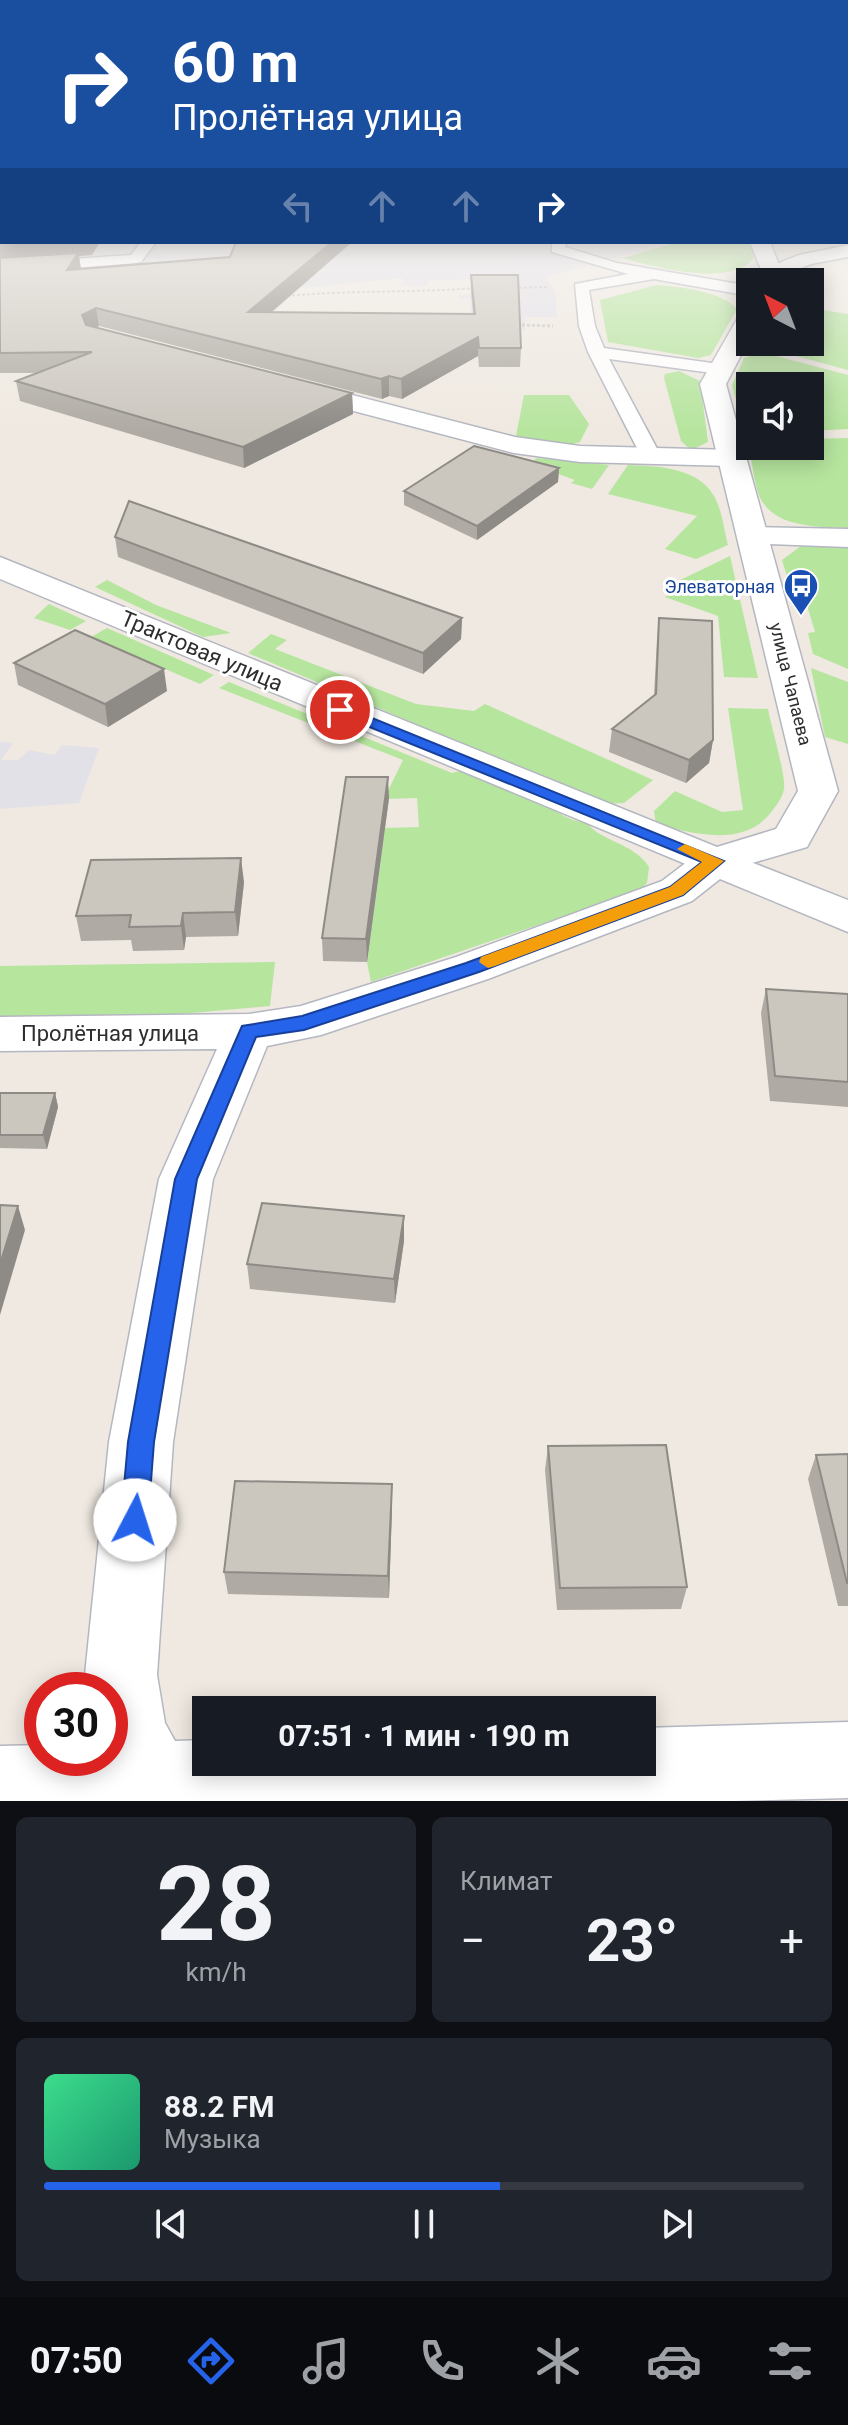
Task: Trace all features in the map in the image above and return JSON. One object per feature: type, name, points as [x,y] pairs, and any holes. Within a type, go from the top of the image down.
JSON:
[{"type":"street","points":[[719,369],[736,340]]},
{"type":"street","name":"улица Чапаева","points":[[715,861],[792,838],[818,791],[713,384],[719,369]]},
{"type":"street","points":[[265,381],[514,445],[580,454],[732,458]]},
{"type":"street","points":[[754,536],[848,538]]},
{"type":"street","name":"Трактовая улица","points":[[0,567],[848,917]]},
{"type":"street","name":"Пролётная улица","points":[[0,1034],[249,1031],[304,1023],[472,968],[677,891],[715,861]]},
{"type":"street","points":[[162,1792],[129,1732],[121,1675],[141,1442],[186,1179],[249,1031]]},
{"type":"street","points":[[0,1784],[162,1792],[848,1760]]},
{"type":"lane","points":[[0,269],[67,264]]},
{"type":"lane","points":[[605,264],[736,289]]},
{"type":"lane","points":[[651,456],[597,352],[587,326],[581,287],[654,274]]},
{"type":"lane","points":[[597,352],[719,369]]},
{"type":"path","points":[[506,288],[581,287]]},
{"type":"path","points":[[274,297],[351,290],[430,292],[476,288]]},
{"type":"shaded area","points":[[1,264],[592,264],[545,278],[555,291],[557,317],[525,317],[525,331],[470,331],[470,299],[459,299],[459,295],[470,294],[470,279],[430,280],[427,286],[403,285],[403,278],[36,314],[0,329]]},
{"type":"shaded area","points":[[0,742],[13,743],[1,760],[18,760],[29,750],[55,755],[62,745],[99,748],[79,803],[0,809]]},
{"type":"green space","points":[[646,264],[747,264],[730,272],[712,274]]},
{"type":"green space","points":[[657,285],[711,294],[730,303],[736,311],[711,355],[698,358],[608,342],[600,300]]},
{"type":"green space","points":[[824,310],[848,314],[848,370],[796,356],[824,356]]},
{"type":"green space","points":[[776,356],[848,375],[848,429],[824,430],[824,372],[738,372],[744,358]]},
{"type":"green space","points":[[679,371],[700,381],[708,442],[691,450],[681,441],[664,378],[665,374]]},
{"type":"green space","points":[[736,376],[736,399],[732,385]]},
{"type":"green space","points":[[524,395],[569,395],[589,424],[580,442],[562,447],[446,424],[453,420],[516,436]]},
{"type":"green space","points":[[848,438],[848,528],[814,526],[781,518],[764,504],[756,485],[751,460],[824,460],[824,439]]},
{"type":"green space","points":[[537,458],[609,465],[592,489],[530,464]]},
{"type":"green space","points":[[628,465],[676,470],[707,486],[717,502],[728,545],[696,559],[665,549],[697,516],[608,494]]},
{"type":"green space","points":[[848,542],[848,669],[813,654],[808,633],[815,632],[806,602],[795,602],[782,560],[801,546]]},
{"type":"green space","points":[[730,556],[758,678],[724,677],[718,616],[665,597],[676,587],[672,584]]},
{"type":"green space","points":[[107,580],[156,605],[231,633],[203,637],[95,587]]},
{"type":"green space","points":[[49,604],[86,621],[70,630],[34,618]]},
{"type":"green space","points":[[107,628],[214,675],[200,684],[91,637]]},
{"type":"green space","points":[[271,634],[287,640],[275,649],[416,704],[474,711],[485,704],[653,780],[624,803],[605,804],[248,653]]},
{"type":"green space","points":[[811,668],[848,682],[848,744],[825,737]]},
{"type":"green space","points":[[229,682],[452,773],[463,770],[514,790],[526,799],[542,803],[571,819],[587,822],[599,833],[643,859],[649,867],[647,883],[640,890],[371,982],[367,962],[385,828],[419,827],[417,798],[384,799],[403,760],[219,688]]},
{"type":"green space","points":[[728,708],[768,709],[784,782],[778,803],[761,823],[733,834],[702,834],[656,824],[654,811],[675,791],[722,812],[743,810]]},
{"type":"green space","points":[[275,962],[270,1006],[158,1016],[0,1016],[0,966]]},
{"type":"building","points":[[0,264],[71,264],[67,270],[142,264],[306,264],[248,312],[475,314],[471,275],[518,275],[521,348],[479,348],[478,337],[401,379],[389,376],[381,379],[96,308],[82,315],[86,325],[352,393],[243,447],[16,381],[92,352],[0,353]]},
{"type":"building","points":[[474,446],[559,468],[477,526],[404,491]]},
{"type":"building","points":[[129,501],[462,618],[423,653],[115,537]]},
{"type":"building","points":[[659,618],[712,621],[713,740],[689,760],[612,729],[656,694]]},
{"type":"building","points":[[75,630],[164,669],[105,704],[14,663]]},
{"type":"building","points":[[346,777],[388,777],[366,939],[322,938]]},
{"type":"building","points":[[241,858],[235,912],[183,913],[181,926],[129,927],[131,915],[76,916],[91,860]]},
{"type":"building","points":[[766,989],[848,994],[848,1082],[775,1076]]},
{"type":"building","points":[[0,1093],[55,1093],[43,1135],[0,1135]]},
{"type":"building","points":[[262,1203],[404,1216],[394,1279],[247,1264]]},
{"type":"building","points":[[0,1205],[18,1206],[0,1264]]},
{"type":"building","points":[[666,1445],[687,1587],[560,1588],[548,1446]]},
{"type":"building","points":[[848,1454],[848,1583],[847,1583],[816,1455]]},
{"type":"building","points":[[235,1481],[392,1484],[388,1576],[224,1572]]},
{"type":"slow traffic","points":[[488,962],[677,891],[715,861],[685,849]]},
{"type":"place","name":"Элеваторная","points":[[801,617]]},
{"type":"route","points":[[135,1520],[141,1442],[186,1179],[249,1031],[304,1023],[472,968],[677,891],[715,861],[340,710]]}]
